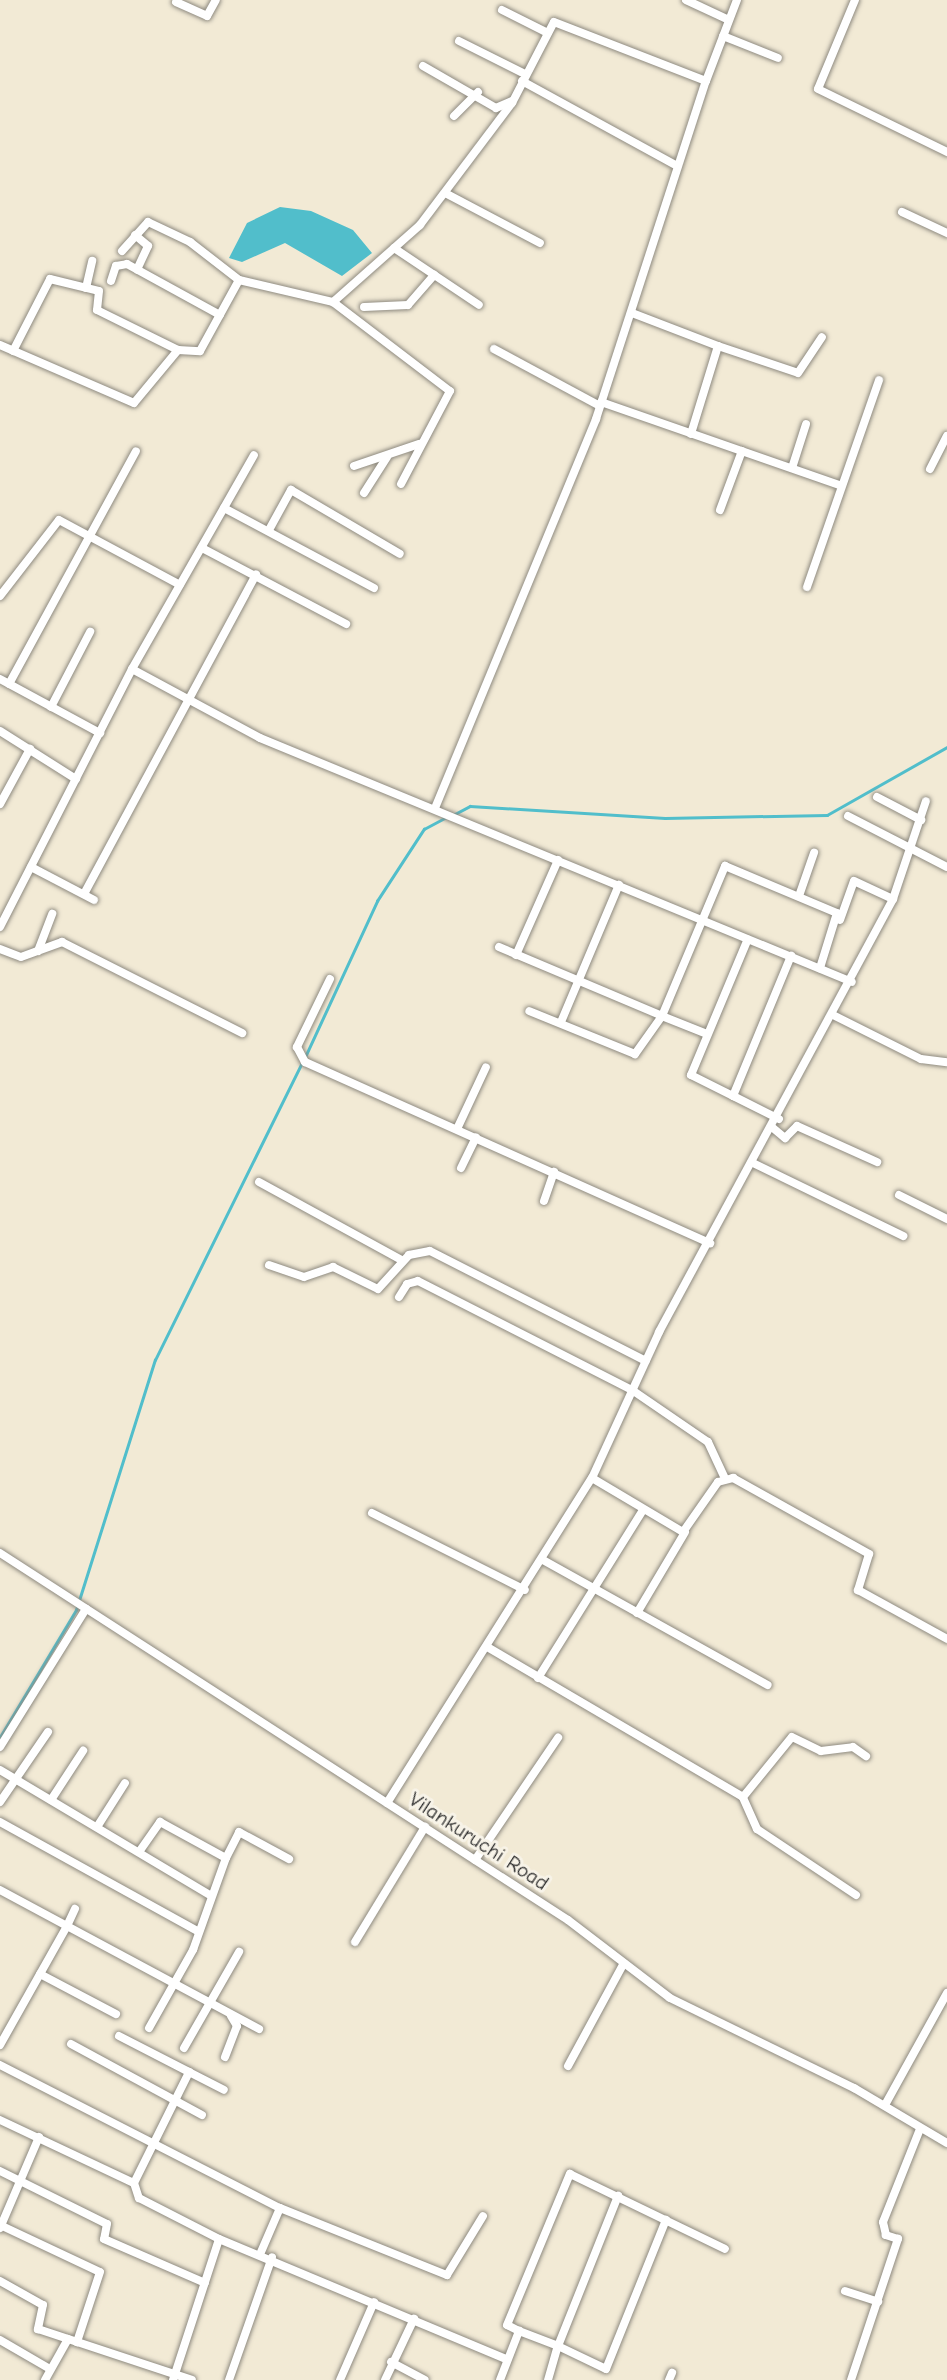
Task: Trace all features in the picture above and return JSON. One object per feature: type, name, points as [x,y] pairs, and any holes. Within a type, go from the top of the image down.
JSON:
[{"type":"street","points":[[176,2],[207,16],[216,0]]},
{"type":"street","points":[[685,0],[729,20]]},
{"type":"street","points":[[435,808],[601,404],[677,166],[737,0]]},
{"type":"street","points":[[855,0],[818,89],[947,152]]},
{"type":"street","points":[[502,10],[548,33]]},
{"type":"street","points":[[333,302],[394,248],[447,194],[512,101],[554,22],[706,81]]},
{"type":"street","points":[[723,36],[778,58]]},
{"type":"street","points":[[459,41],[677,166]]},
{"type":"street","points":[[423,66],[478,92],[496,108],[512,101]]},
{"type":"street","points":[[454,116],[478,92]]},
{"type":"street","points":[[447,194],[540,243]]},
{"type":"street","points":[[902,212],[947,233]]},
{"type":"street","points":[[122,251],[148,222],[190,242],[239,280],[333,302],[450,391],[419,444],[401,484]]},
{"type":"street","points":[[135,235],[148,246],[137,270]]},
{"type":"street","points":[[394,248],[480,305]]},
{"type":"street","points":[[86,288],[92,261]]},
{"type":"street","points":[[111,281],[116,266],[137,270],[220,315]]},
{"type":"street","points":[[364,307],[408,305],[434,275]]},
{"type":"street","points":[[13,351],[50,279],[99,291],[97,310],[178,351],[200,351],[239,280]]},
{"type":"street","points":[[632,313],[799,373],[822,337]]},
{"type":"street","points":[[0,345],[134,403],[178,351]]},
{"type":"street","points":[[691,434],[718,346]]},
{"type":"street","points":[[494,349],[601,404],[840,485]]},
{"type":"street","points":[[807,587],[840,485],[879,380]]},
{"type":"street","points":[[792,468],[806,424]]},
{"type":"street","points":[[930,469],[944,451],[947,436]]},
{"type":"street","points":[[355,466],[419,444]]},
{"type":"street","points":[[720,510],[742,451]]},
{"type":"street","points":[[9,684],[136,452]]},
{"type":"street","points":[[0,927],[4,910],[31,867],[132,669],[254,455]]},
{"type":"street","points":[[364,493],[387,457]]},
{"type":"street","points":[[269,530],[291,490],[400,554]]},
{"type":"street","points":[[225,508],[374,588]]},
{"type":"street","points":[[0,596],[59,520],[180,585]]},
{"type":"street","points":[[202,548],[256,574],[346,624]]},
{"type":"street","points":[[83,894],[256,574]]},
{"type":"street","points":[[51,707],[90,632]]},
{"type":"street","points":[[132,669],[260,737],[852,982]]},
{"type":"street","points":[[0,679],[100,733]]},
{"type":"street","points":[[0,731],[76,779]]},
{"type":"street","points":[[0,804],[30,749]]},
{"type":"street","points":[[877,797],[921,820]]},
{"type":"street","points":[[387,1803],[489,1648],[592,1478],[646,1360],[835,1016],[893,899],[913,851],[926,801]]},
{"type":"street","points":[[848,816],[947,867]]},
{"type":"street","points":[[799,897],[814,853]]},
{"type":"street","points":[[516,955],[558,860]]},
{"type":"street","points":[[529,1011],[635,1054],[662,1016],[725,866],[799,897],[840,920]]},
{"type":"street","points":[[31,867],[94,900]]},
{"type":"street","points":[[820,968],[854,881],[893,899]]},
{"type":"street","points":[[561,1022],[619,885]]},
{"type":"street","points":[[38,951],[52,914]]},
{"type":"street","points":[[748,939],[692,1078],[779,1119]]},
{"type":"street","points":[[0,949],[21,957],[62,942],[97,956],[242,1033]]},
{"type":"street","points":[[499,947],[708,1034]]},
{"type":"street","points":[[733,1096],[791,956]]},
{"type":"street","points":[[330,979],[302,1034],[303,1059],[710,1242]]},
{"type":"street","points":[[835,1016],[921,1059],[947,1062]]},
{"type":"street","points":[[457,1129],[486,1067]]},
{"type":"street","points":[[774,1128],[785,1138],[797,1126],[877,1162]]},
{"type":"street","points":[[461,1168],[476,1137]]},
{"type":"street","points":[[755,1164],[903,1236]]},
{"type":"street","points":[[544,1201],[554,1172]]},
{"type":"street","points":[[259,1182],[403,1261]]},
{"type":"street","points":[[899,1195],[947,1219]]},
{"type":"street","points":[[268,1265],[304,1277],[333,1268],[378,1289],[403,1261],[430,1251],[646,1360]]},
{"type":"street","points":[[399,1297],[407,1284],[418,1281],[632,1390],[708,1442],[724,1476],[869,1554],[858,1590],[947,1639]]},
{"type":"street","points":[[637,1613],[685,1532],[724,1476]]},
{"type":"street","points":[[592,1478],[685,1532]]},
{"type":"street","points":[[538,1678],[643,1510]]},
{"type":"street","points":[[372,1513],[525,1590]]},
{"type":"street","name":"Vilankuruchi Road","points":[[0,1553],[475,1860],[670,1998],[885,2105],[920,2129],[947,2143]]},
{"type":"street","points":[[543,1560],[768,1685]]},
{"type":"street","points":[[0,1747],[81,1605]]},
{"type":"street","points":[[489,1648],[743,1797],[757,1829],[856,1895]]},
{"type":"street","points":[[0,1802],[48,1732]]},
{"type":"street","points":[[743,1797],[792,1737],[821,1751],[853,1747],[866,1756]]},
{"type":"street","points":[[475,1860],[558,1738]]},
{"type":"street","points":[[51,1800],[83,1751]]},
{"type":"street","points":[[0,1770],[210,1895]]},
{"type":"street","points":[[97,1827],[125,1783]]},
{"type":"street","points":[[0,1822],[199,1932]]},
{"type":"street","points":[[139,1852],[160,1822],[226,1858]]},
{"type":"street","points":[[355,1942],[425,1827]]},
{"type":"street","points":[[149,2028],[177,1984],[199,1932],[210,1895],[239,1832],[289,1859]]},
{"type":"street","points":[[0,1890],[259,2029]]},
{"type":"street","points":[[0,2045],[75,1909]]},
{"type":"street","points":[[184,2048],[239,1952]]},
{"type":"street","points":[[568,2066],[624,1963]]},
{"type":"street","points":[[40,1974],[116,2014]]},
{"type":"street","points":[[885,2105],[947,1993]]},
{"type":"street","points":[[225,2057],[237,2026],[230,2013]]},
{"type":"street","points":[[119,2036],[224,2090]]},
{"type":"street","points":[[71,2044],[202,2115]]},
{"type":"street","points":[[0,2065],[151,2145],[280,2208],[447,2275],[483,2216]]},
{"type":"street","points":[[189,2072],[134,2183],[139,2198],[219,2239],[261,2252],[506,2359]]},
{"type":"street","points":[[0,2120],[134,2183]]},
{"type":"street","points":[[851,2380],[898,2239],[886,2235],[883,2222],[920,2129]]},
{"type":"street","points":[[39,2137],[0,2226],[100,2272],[77,2342]]},
{"type":"street","points":[[0,2171],[107,2224],[104,2239],[205,2283]]},
{"type":"street","points":[[666,2220],[606,2369],[507,2325],[570,2174],[618,2196],[725,2249]]},
{"type":"street","points":[[548,2380],[558,2346],[618,2196]]},
{"type":"street","points":[[261,2252],[280,2208]]},
{"type":"street","points":[[174,2377],[219,2239]]},
{"type":"street","points":[[229,2380],[272,2257]]},
{"type":"street","points":[[0,2281],[43,2305],[38,2329],[174,2377],[192,2380]]},
{"type":"street","points":[[845,2291],[878,2302]]},
{"type":"street","points":[[340,2380],[374,2302]]},
{"type":"street","points":[[385,2380],[391,2362],[414,2319]]},
{"type":"street","points":[[500,2380],[519,2331]]},
{"type":"street","points":[[45,2380],[68,2339]]},
{"type":"street","points":[[0,2340],[50,2370]]},
{"type":"street","points":[[391,2362],[425,2380]]},
{"type":"water","points":[[280,207],[311,211],[353,230],[372,253],[342,276],[285,243],[242,262],[229,258],[247,223]]},
{"type":"waterway","points":[[453,815],[470,806],[665,818],[827,815],[947,747]]},
{"type":"waterway","points":[[305,1057],[377,901],[424,829],[447,817]]},
{"type":"waterway","points":[[0,1737],[76,1610],[155,1360],[302,1063]]}]
